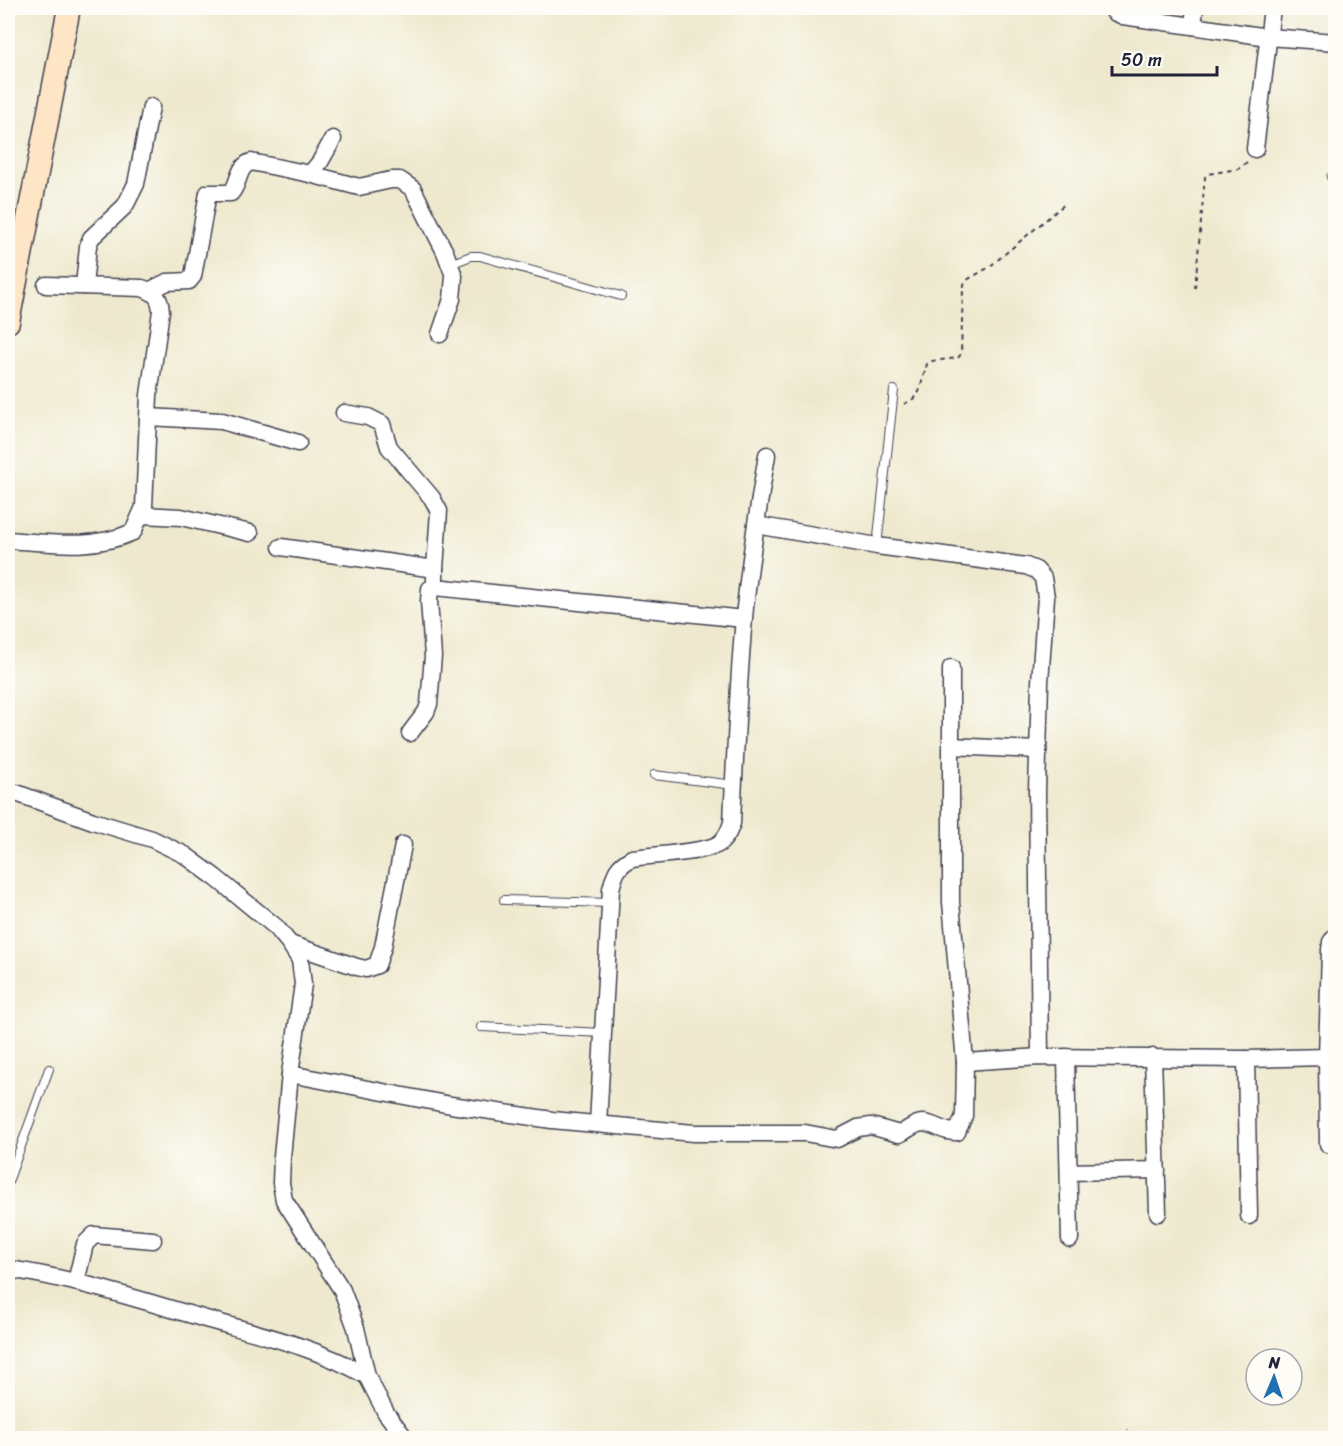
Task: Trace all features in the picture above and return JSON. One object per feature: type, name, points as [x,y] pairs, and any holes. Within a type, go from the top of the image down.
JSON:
[{"type":"street","points":[[8,322],[69,8]]},
{"type":"street","points":[[1112,8],[1114,12],[1124,16],[1268,37],[1335,42]]},
{"type":"street","points":[[1193,26],[1194,8]]},
{"type":"street","points":[[1255,149],[1272,8]]},
{"type":"street","points":[[84,286],[88,246],[91,238],[124,206],[134,190],[151,107]]},
{"type":"street","points":[[310,174],[333,139]]},
{"type":"street","points":[[149,291],[167,282],[189,281],[193,276],[206,197],[212,192],[231,193],[246,163],[251,162],[310,174],[359,187],[400,180],[413,189],[454,276],[454,290],[440,334]]},
{"type":"street","points":[[8,540],[82,544],[107,542],[133,532],[144,507],[151,373],[161,311],[160,301],[156,294],[142,288],[46,285]]},
{"type":"street","points":[[344,413],[368,417],[382,424],[389,447],[432,498],[439,511],[435,587]]},
{"type":"street","points":[[148,417],[222,421],[298,442]]},
{"type":"street","points":[[598,1124],[611,903],[615,875],[621,863],[632,858],[706,849],[719,844],[728,835],[732,823],[744,619],[766,455]]},
{"type":"street","points":[[142,515],[182,517],[250,534]]},
{"type":"street","points":[[756,525],[877,546],[1026,566],[1036,570],[1042,578],[1046,597],[1038,750],[1040,1057]]},
{"type":"street","points":[[281,547],[435,569]]},
{"type":"street","points":[[410,733],[426,712],[429,704],[433,656],[429,601],[430,589],[435,587],[744,619]]},
{"type":"street","points":[[290,1074],[451,1105],[552,1120],[694,1133],[805,1133],[837,1139],[866,1126],[899,1134],[921,1123],[947,1133],[957,1132],[964,1116],[964,1062],[951,902],[951,668]]},
{"type":"street","points":[[951,746],[1038,750]]},
{"type":"street","points":[[8,790],[93,821],[152,839],[185,855],[276,927],[300,960],[303,984],[290,1074],[281,1171],[284,1200],[342,1290],[356,1328],[367,1376],[378,1400],[405,1438]]},
{"type":"street","points":[[290,944],[357,967],[366,969],[377,966],[383,947],[403,845]]},
{"type":"street","points":[[1328,1144],[1327,1057],[1330,950],[1335,935]]},
{"type":"street","points":[[964,1062],[1040,1057],[1246,1059],[1327,1057]]},
{"type":"street","points":[[1066,1057],[1070,1239]]},
{"type":"street","points":[[1153,1057],[1158,1213]]},
{"type":"street","points":[[1246,1059],[1249,1216]]},
{"type":"street","points":[[1069,1172],[1157,1170]]},
{"type":"street","points":[[76,1282],[85,1244],[94,1235],[153,1240]]},
{"type":"street","points":[[8,1269],[76,1282],[293,1343],[331,1357],[367,1376]]},
{"type":"lane","points":[[450,264],[471,256],[480,256],[621,296]]},
{"type":"lane","points":[[877,546],[894,390]]},
{"type":"lane","points":[[654,776],[734,785]]},
{"type":"lane","points":[[504,900],[611,903]]},
{"type":"lane","points":[[481,1027],[603,1033]]},
{"type":"lane","points":[[8,1182],[49,1069]]},
{"type":"path","points":[[1195,288],[1205,177],[1208,174],[1238,169],[1250,158],[1255,149]]},
{"type":"path","points":[[891,411],[913,399],[919,392],[927,364],[931,361],[958,358],[961,354],[965,281],[988,268],[1066,203]]},
{"type":"path","points":[[1125,1438],[1128,1429]]}]
